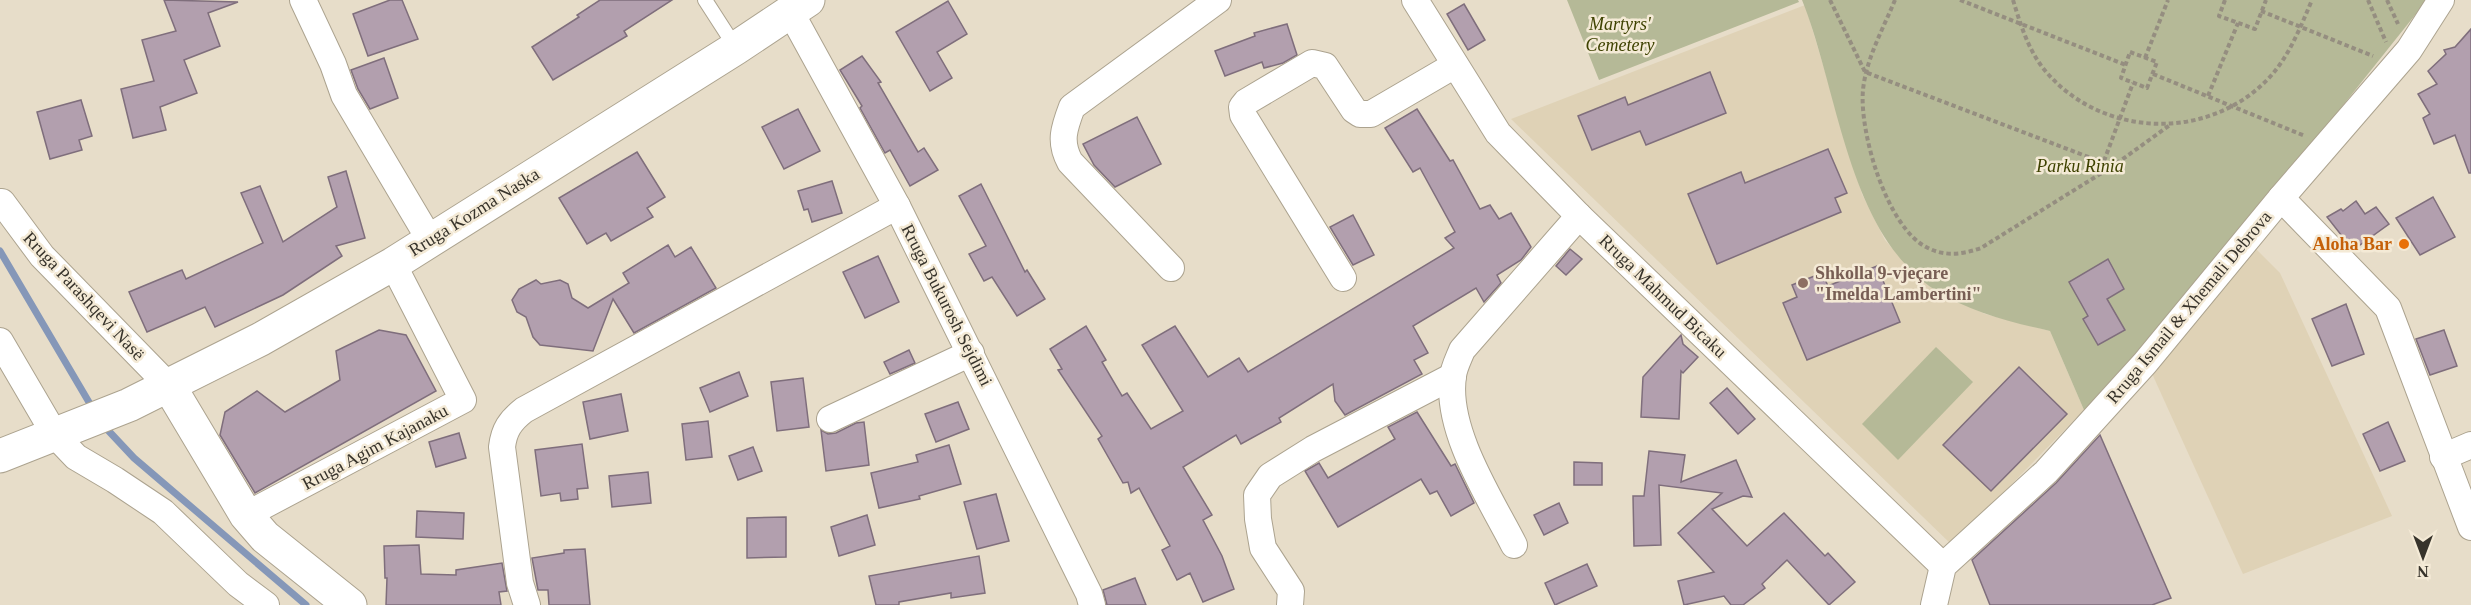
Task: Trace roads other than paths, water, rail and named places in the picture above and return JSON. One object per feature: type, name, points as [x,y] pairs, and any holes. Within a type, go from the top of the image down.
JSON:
[{"type":"main road","name":"Rruga Kozma Naska","points":[[64,431],[169,386],[261,339],[393,264],[799,6]]},
{"type":"main road","points":[[169,386],[246,515],[265,537],[350,605]]},
{"type":"main road","points":[[0,456],[64,431]]},
{"type":"street","points":[[303,0],[333,64],[344,95],[430,240]]},
{"type":"street","points":[[1171,268],[1071,162],[1063,149],[1065,125],[1072,107],[1218,0]]},
{"type":"street","name":"Rruga Mahmud Bicaku","points":[[1415,0],[1498,133],[1580,216],[1944,566]]},
{"type":"street","name":"Rruga Ismail & Xhemali Debrova","points":[[1944,566],[2046,472],[2145,363],[2281,198],[2396,65],[2441,0]]},
{"type":"street","name":"Rruga Bukurosh Sejdimi","points":[[799,6],[971,353],[1092,605]]},
{"type":"street","points":[[1343,278],[1243,115],[1242,107],[1246,102],[1312,63],[1319,62],[1325,66],[1354,110],[1371,114],[1455,65]]},
{"type":"street","points":[[2281,198],[2388,308],[2471,526]]},
{"type":"street","name":"Rruga Parashqevi Nasë","points":[[2,202],[42,256],[169,386]]},
{"type":"street","points":[[526,605],[520,583],[502,447],[504,432],[509,423],[524,410],[897,206]]},
{"type":"street","points":[[1514,545],[1459,434],[1453,404],[1453,376],[1462,350],[1580,216]]},
{"type":"street","name":"Rruga Agim Kajanaku","points":[[246,515],[463,400],[393,264]]},
{"type":"street","points":[[0,341],[8,370],[64,431],[76,457],[163,512],[238,594],[266,605]]},
{"type":"street","points":[[830,419],[971,353]]},
{"type":"street","points":[[1290,605],[1291,591],[1263,548],[1258,519],[1257,495],[1270,476],[1313,449],[1453,376]]},
{"type":"street","points":[[2443,457],[2471,445]]},
{"type":"street","points":[[1934,605],[1944,566]]},
{"type":"lane","points":[[705,0],[736,48]]},
{"type":"waterway","points":[[0,251],[93,409]]},
{"type":"waterway","points":[[104,426],[134,458],[306,605]]},
{"type":"place","name":"Aloha Bar","points":[[2404,244]]},
{"type":"place","name":"Shkolla 9-vjeçare \"Imelda Lambertini\"","points":[[1803,283]]},
{"type":"park label","name":"Martyrs' Cemetery","points":[[1620,34]]},
{"type":"park label","name":"Parku Rinia","points":[[2080,166]]}]
